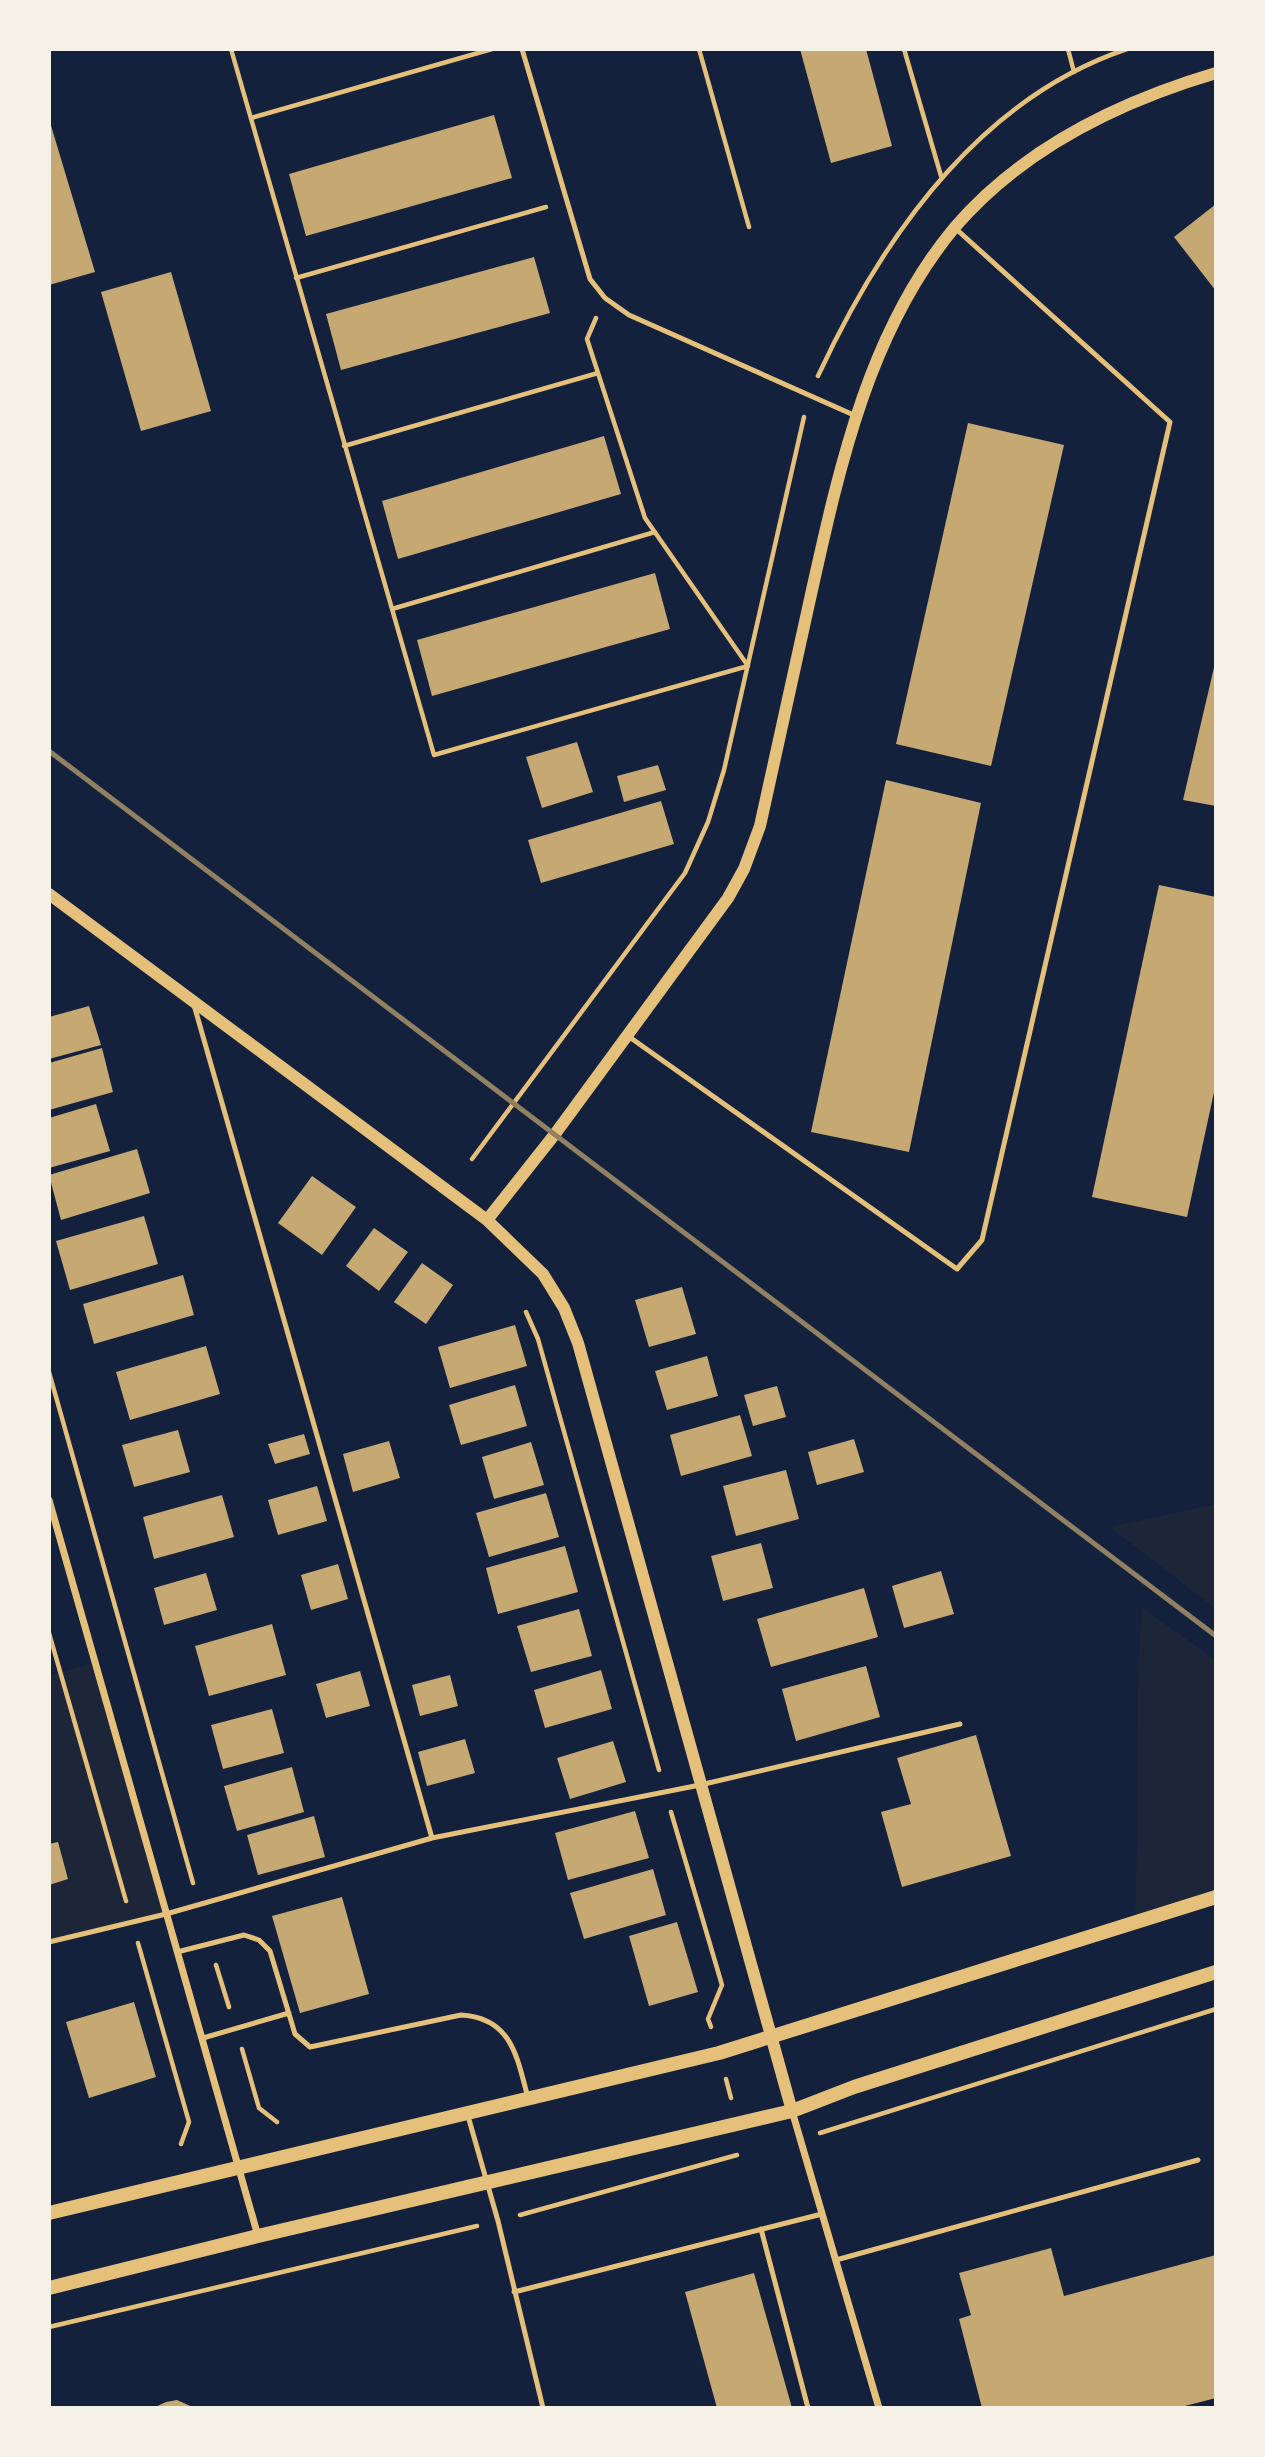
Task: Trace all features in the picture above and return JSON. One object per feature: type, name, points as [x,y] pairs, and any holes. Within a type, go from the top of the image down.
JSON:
[{"type":"main road","points":[[49,2213],[719,2053],[1216,1897]]},
{"type":"main road","points":[[49,2288],[258,2236],[792,2111],[854,2087],[1216,1972]]},
{"type":"street","points":[[486,1220],[628,1035],[728,898],[744,869],[760,826],[832,500],[856,416],[889,331],[914,286],[955,228],[991,191],[1035,155],[1084,124],[1138,100],[1216,73]]},
{"type":"street","points":[[49,894],[486,1220],[543,1274],[564,1308],[578,1343],[700,1785],[878,2408]]},
{"type":"street","points":[[49,1500],[258,2236]]},
{"type":"lane","points":[[522,49],[590,279],[605,298],[629,315],[856,416]]},
{"type":"lane","points":[[628,1035],[957,1269],[982,1240],[1170,422],[955,228]]},
{"type":"lane","points":[[193,1002],[432,1838]]},
{"type":"lane","points":[[49,1942],[166,1914],[432,1838],[700,1785],[960,1724]]},
{"type":"lane","points":[[177,1952],[244,1935],[259,1940],[270,1951],[295,2034],[310,2047],[461,2015],[479,2016],[501,2029],[512,2046],[528,2098]]},
{"type":"lane","points":[[203,2038],[289,2013]]},
{"type":"lane","points":[[467,2113],[543,2408]]},
{"type":"lane","points":[[836,2260],[1198,2160]]},
{"type":"lane","points":[[514,2292],[822,2214]]},
{"type":"lane","points":[[761,2229],[808,2408]]},
{"type":"path","points":[[231,49],[434,755],[748,666]]},
{"type":"path","points":[[251,118],[492,49]]},
{"type":"path","points":[[699,49],[749,227]]},
{"type":"path","points":[[904,49],[942,176]]},
{"type":"path","points":[[1068,49],[1074,72]]},
{"type":"path","points":[[472,1159],[685,873],[708,822],[748,666],[809,396],[840,329],[868,280],[898,231],[942,176],[1002,122],[1074,72],[1127,49]]},
{"type":"path","points":[[296,278],[567,201]]},
{"type":"path","points":[[605,298],[587,339],[645,518],[748,666]]},
{"type":"path","points":[[344,446],[598,373]]},
{"type":"path","points":[[392,609],[655,532]]},
{"type":"path","points":[[526,1312],[538,1339],[722,1985],[708,2019],[738,2122]]},
{"type":"path","points":[[49,1372],[199,1905]]},
{"type":"path","points":[[49,1633],[189,2122],[181,2144]]},
{"type":"path","points":[[210,1944],[259,2108],[277,2122]]},
{"type":"shaded area","points":[[1216,1504],[1216,1609],[1110,1527]]},
{"type":"shaded area","points":[[1142,1608],[1216,1660],[1216,1893],[1135,1919],[1138,1686]]},
{"type":"shaded area","points":[[94,1663],[163,1912],[49,1939],[49,1676]]},
{"type":"building","points":[[800,49],[866,49],[892,146],[831,163]]},
{"type":"building","points":[[494,115],[512,178],[306,236],[289,174]]},
{"type":"building","points":[[49,119],[95,272],[49,285]]},
{"type":"building","points":[[1216,204],[1216,291],[1174,237]]},
{"type":"building","points":[[534,257],[550,313],[341,370],[326,314]]},
{"type":"building","points":[[171,272],[211,411],[141,431],[101,292]]},
{"type":"building","points":[[968,423],[1064,445],[991,766],[896,744]]},
{"type":"building","points":[[604,436],[621,494],[398,559],[382,501]]},
{"type":"building","points":[[655,573],[670,629],[432,696],[417,640]]},
{"type":"building","points":[[1216,659],[1216,806],[1183,800]]},
{"type":"building","points":[[577,742],[593,792],[542,808],[526,757]]},
{"type":"building","points":[[658,765],[666,790],[624,802],[617,776]]},
{"type":"building","points":[[886,780],[981,803],[909,1152],[811,1132]]},
{"type":"building","points":[[661,801],[674,844],[541,883],[528,840]]},
{"type":"building","points":[[1159,885],[1216,897],[1216,1083],[1187,1217],[1092,1197]]},
{"type":"building","points":[[89,1006],[101,1045],[49,1059],[49,1017]]},
{"type":"building","points":[[102,1048],[113,1092],[49,1110],[49,1063]]},
{"type":"building","points":[[96,1104],[110,1151],[49,1168],[49,1118]]},
{"type":"building","points":[[137,1149],[150,1193],[61,1220],[49,1175]]},
{"type":"building","points":[[312,1176],[356,1207],[322,1255],[278,1223]]},
{"type":"building","points":[[144,1216],[158,1264],[70,1290],[56,1241]]},
{"type":"building","points":[[374,1228],[408,1252],[379,1291],[346,1266]]},
{"type":"building","points":[[422,1263],[453,1285],[426,1324],[394,1302]]},
{"type":"building","points":[[183,1275],[194,1315],[94,1344],[83,1304]]},
{"type":"building","points":[[682,1287],[696,1334],[649,1347],[635,1300]]},
{"type":"building","points":[[515,1325],[527,1366],[450,1388],[438,1347]]},
{"type":"building","points":[[206,1346],[220,1394],[130,1420],[116,1372]]},
{"type":"building","points":[[707,1356],[718,1396],[667,1410],[655,1371]]},
{"type":"building","points":[[515,1385],[527,1426],[461,1445],[449,1405]]},
{"type":"building","points":[[777,1386],[786,1417],[753,1426],[744,1395]]},
{"type":"building","points":[[740,1415],[752,1456],[681,1476],[670,1435]]},
{"type":"building","points":[[178,1430],[190,1472],[134,1487],[122,1445]]},
{"type":"building","points":[[304,1434],[310,1454],[275,1464],[268,1444]]},
{"type":"building","points":[[854,1439],[864,1472],[817,1485],[808,1452]]},
{"type":"building","points":[[389,1441],[400,1478],[353,1492],[343,1454]]},
{"type":"building","points":[[531,1442],[544,1485],[494,1499],[482,1457]]},
{"type":"building","points":[[786,1470],[799,1519],[736,1536],[723,1486]]},
{"type":"building","points":[[317,1486],[327,1521],[278,1535],[268,1500]]},
{"type":"building","points":[[546,1493],[559,1537],[489,1557],[476,1513]]},
{"type":"building","points":[[222,1495],[234,1537],[154,1559],[143,1517]]},
{"type":"building","points":[[761,1543],[773,1588],[723,1601],[711,1556]]},
{"type":"building","points":[[565,1546],[578,1592],[498,1614],[486,1568]]},
{"type":"building","points":[[338,1564],[348,1599],[311,1610],[301,1575]]},
{"type":"building","points":[[941,1571],[954,1614],[904,1628],[892,1586]]},
{"type":"building","points":[[206,1573],[217,1610],[164,1625],[154,1588]]},
{"type":"building","points":[[864,1588],[878,1637],[771,1667],[757,1619]]},
{"type":"building","points":[[579,1609],[592,1656],[531,1672],[517,1626]]},
{"type":"building","points":[[272,1624],[286,1675],[209,1696],[195,1646]]},
{"type":"building","points":[[866,1666],[880,1717],[796,1741],[782,1689]]},
{"type":"building","points":[[601,1670],[612,1709],[545,1728],[534,1690]]},
{"type":"building","points":[[360,1671],[370,1706],[326,1718],[316,1684]]},
{"type":"building","points":[[450,1675],[458,1706],[420,1716],[412,1685]]},
{"type":"building","points":[[272,1709],[284,1753],[223,1769],[211,1725]]},
{"type":"building","points":[[976,1735],[1011,1856],[902,1887],[881,1812],[911,1804],[897,1758]]},
{"type":"building","points":[[465,1739],[475,1773],[427,1786],[418,1752]]},
{"type":"building","points":[[613,1741],[626,1782],[570,1799],[557,1758]]},
{"type":"building","points":[[292,1767],[304,1812],[237,1831],[224,1786]]},
{"type":"building","points":[[635,1811],[649,1858],[568,1880],[555,1833]]},
{"type":"building","points":[[314,1816],[325,1857],[258,1875],[247,1835]]},
{"type":"building","points":[[58,1842],[68,1879],[49,1885],[49,1844]]},
{"type":"building","points":[[653,1869],[666,1915],[584,1939],[570,1893]]},
{"type":"building","points":[[342,1897],[369,1994],[300,2013],[272,1916]]},
{"type":"building","points":[[677,1922],[698,1992],[649,2006],[629,1936]]},
{"type":"building","points":[[134,2002],[156,2077],[89,2098],[66,2022]]},
{"type":"building","points":[[1051,2248],[1064,2296],[1216,2255],[1216,2398],[1177,2408],[982,2408],[959,2319],[971,2315],[959,2273]]},
{"type":"building","points":[[754,2273],[792,2408],[717,2408],[685,2292]]},
{"type":"building","points":[[177,2400],[195,2408],[153,2408],[166,2402]]},
{"type":"railway","points":[[49,751],[1216,1636]]}]
